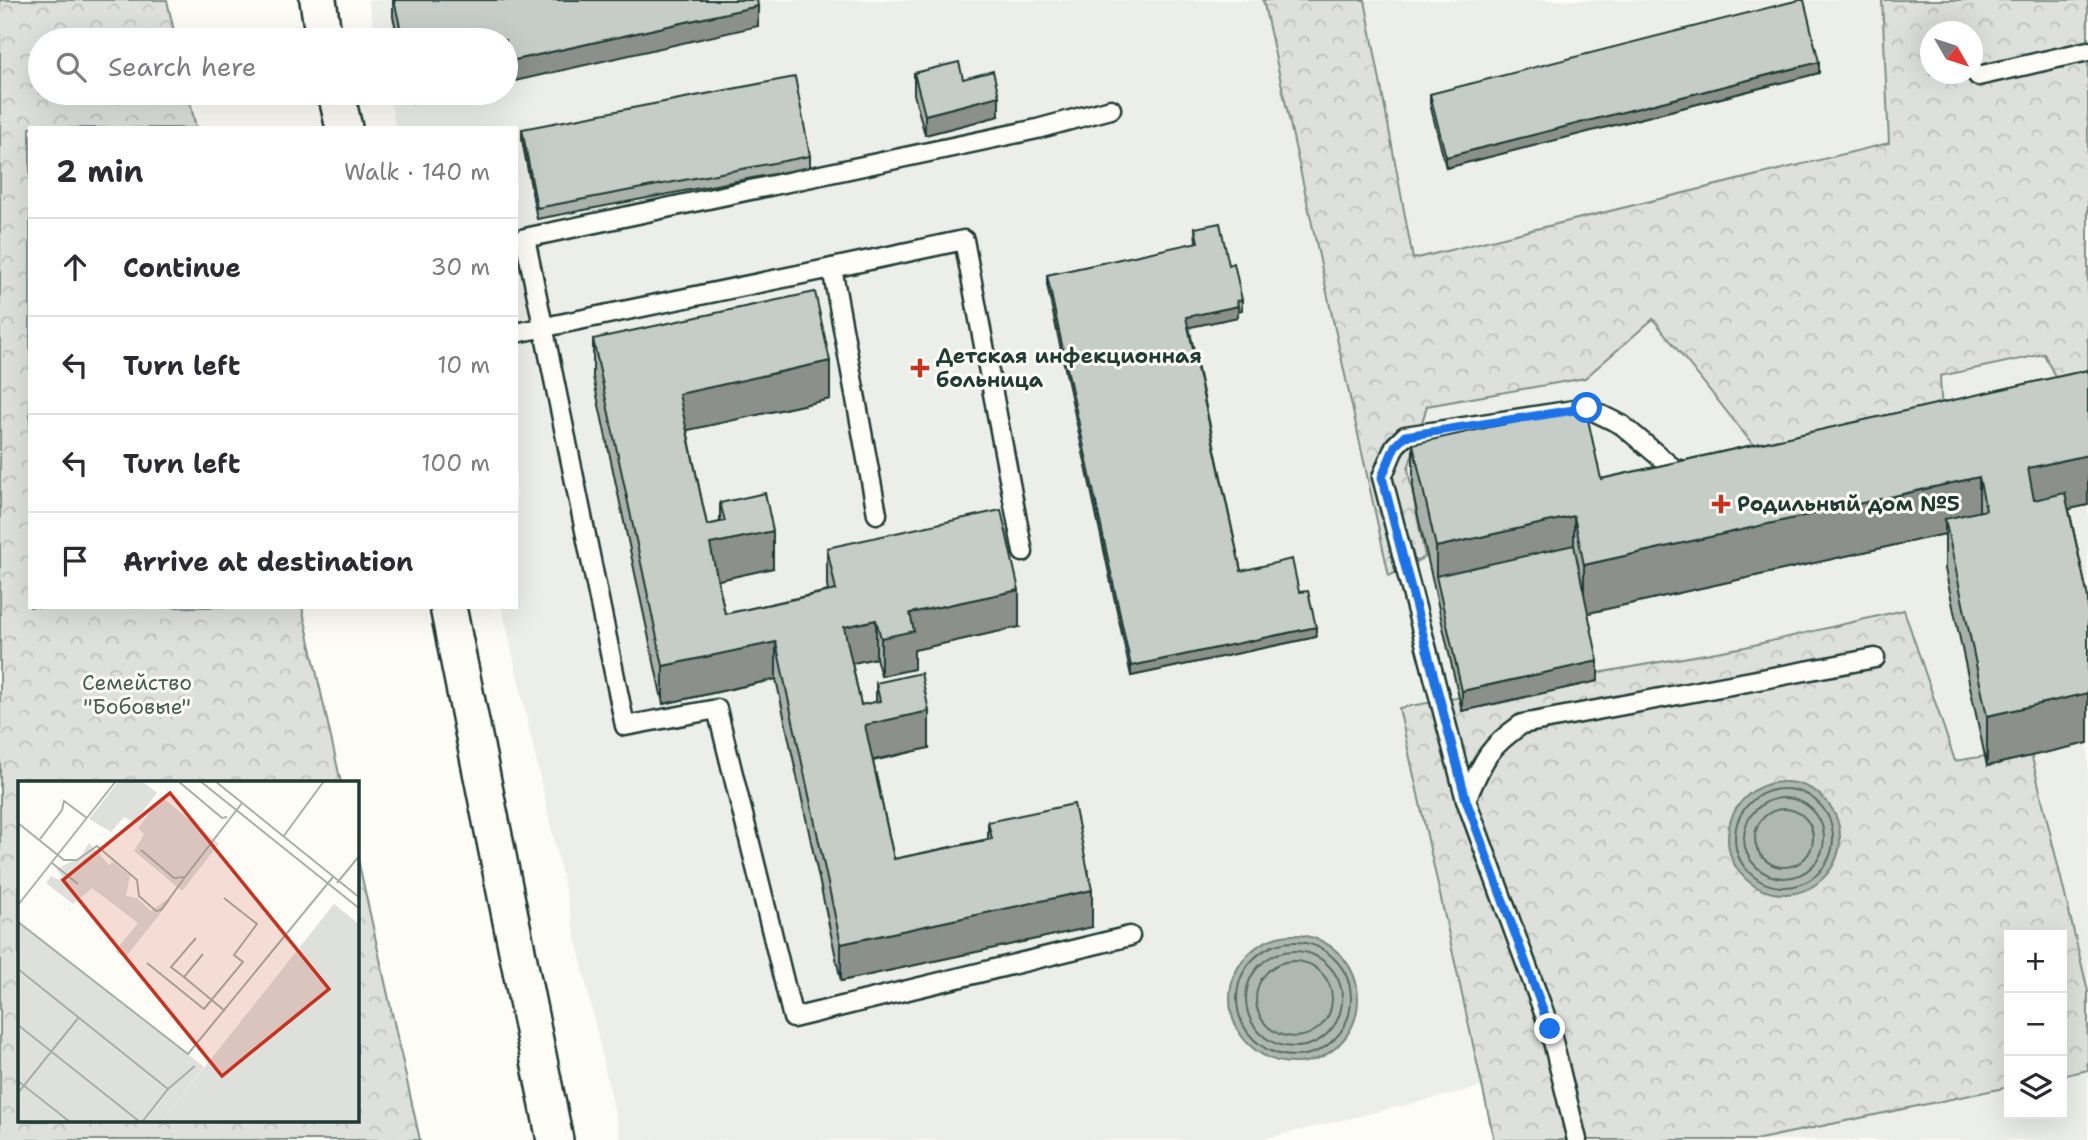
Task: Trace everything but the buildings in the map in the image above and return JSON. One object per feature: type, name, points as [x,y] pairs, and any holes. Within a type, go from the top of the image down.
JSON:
[{"type":"street","points":[[318,0],[322,28]]},
{"type":"street","points":[[339,105],[344,126]]},
{"type":"street","points":[[448,609],[555,1140]]},
{"type":"lane","points":[[1983,75],[2088,51]]},
{"type":"lane","points":[[1111,109],[1037,129],[525,238],[625,726],[717,709],[793,1018],[1130,936]]},
{"type":"lane","points":[[518,333],[964,240],[1023,551]]},
{"type":"lane","points":[[832,268],[877,514]]},
{"type":"lane","points":[[1577,1140],[1550,1029],[1466,800],[1382,477],[1395,446],[1405,436],[1587,408],[1622,425],[1673,468],[1699,475]]},
{"type":"lane","points":[[1466,800],[1484,758],[1502,738],[1522,724],[1875,659]]},
{"type":"shaded area","points":[[368,0],[2088,0],[2088,1140],[1496,1140],[1482,1087],[1259,1140],[621,1140],[502,609],[518,609],[518,126],[396,126],[391,105],[518,105],[518,28],[374,28]]},
{"type":"green space","name":"Семейство \"Бобовые\"","points":[[0,0],[167,0],[173,28],[28,28],[28,105],[191,105],[196,126],[28,126],[28,609],[302,609],[341,781],[18,781],[18,1122],[359,1122],[359,864],[420,1140],[0,1140]]},
{"type":"green space","points":[[1263,0],[1365,0],[1413,259],[1889,143],[1882,0],[2088,0],[2088,383],[2061,389],[2044,354],[1940,376],[1942,417],[1758,451],[1653,319],[1585,378],[1427,406],[1408,469],[1425,557],[1389,576]]},
{"type":"green space","points":[[1904,610],[1955,761],[2030,749],[2088,991],[2088,1070],[2067,1075],[2067,930],[2004,930],[2004,1088],[1755,1140],[1494,1140],[1399,708],[1745,647]]},
{"type":"water","points":[[1784,782],[1805,786],[1824,798],[1836,817],[1840,838],[1836,859],[1824,878],[1805,890],[1784,894],[1763,890],[1744,878],[1732,859],[1728,838],[1732,817],[1744,798],[1763,786]]},
{"type":"water","points":[[1294,935],[1319,940],[1339,954],[1353,974],[1358,999],[1353,1024],[1339,1044],[1319,1058],[1294,1063],[1269,1058],[1249,1044],[1235,1024],[1230,999],[1235,974],[1249,954],[1269,940]]},
{"type":"place","name":"Детская инфекционная больница","points":[[920,368]]},
{"type":"place","name":"Родильный дом №5","points":[[1721,504]]},
{"type":"route","points":[[1550,1029],[1466,800],[1382,477],[1395,446],[1405,436],[1587,408]]}]
